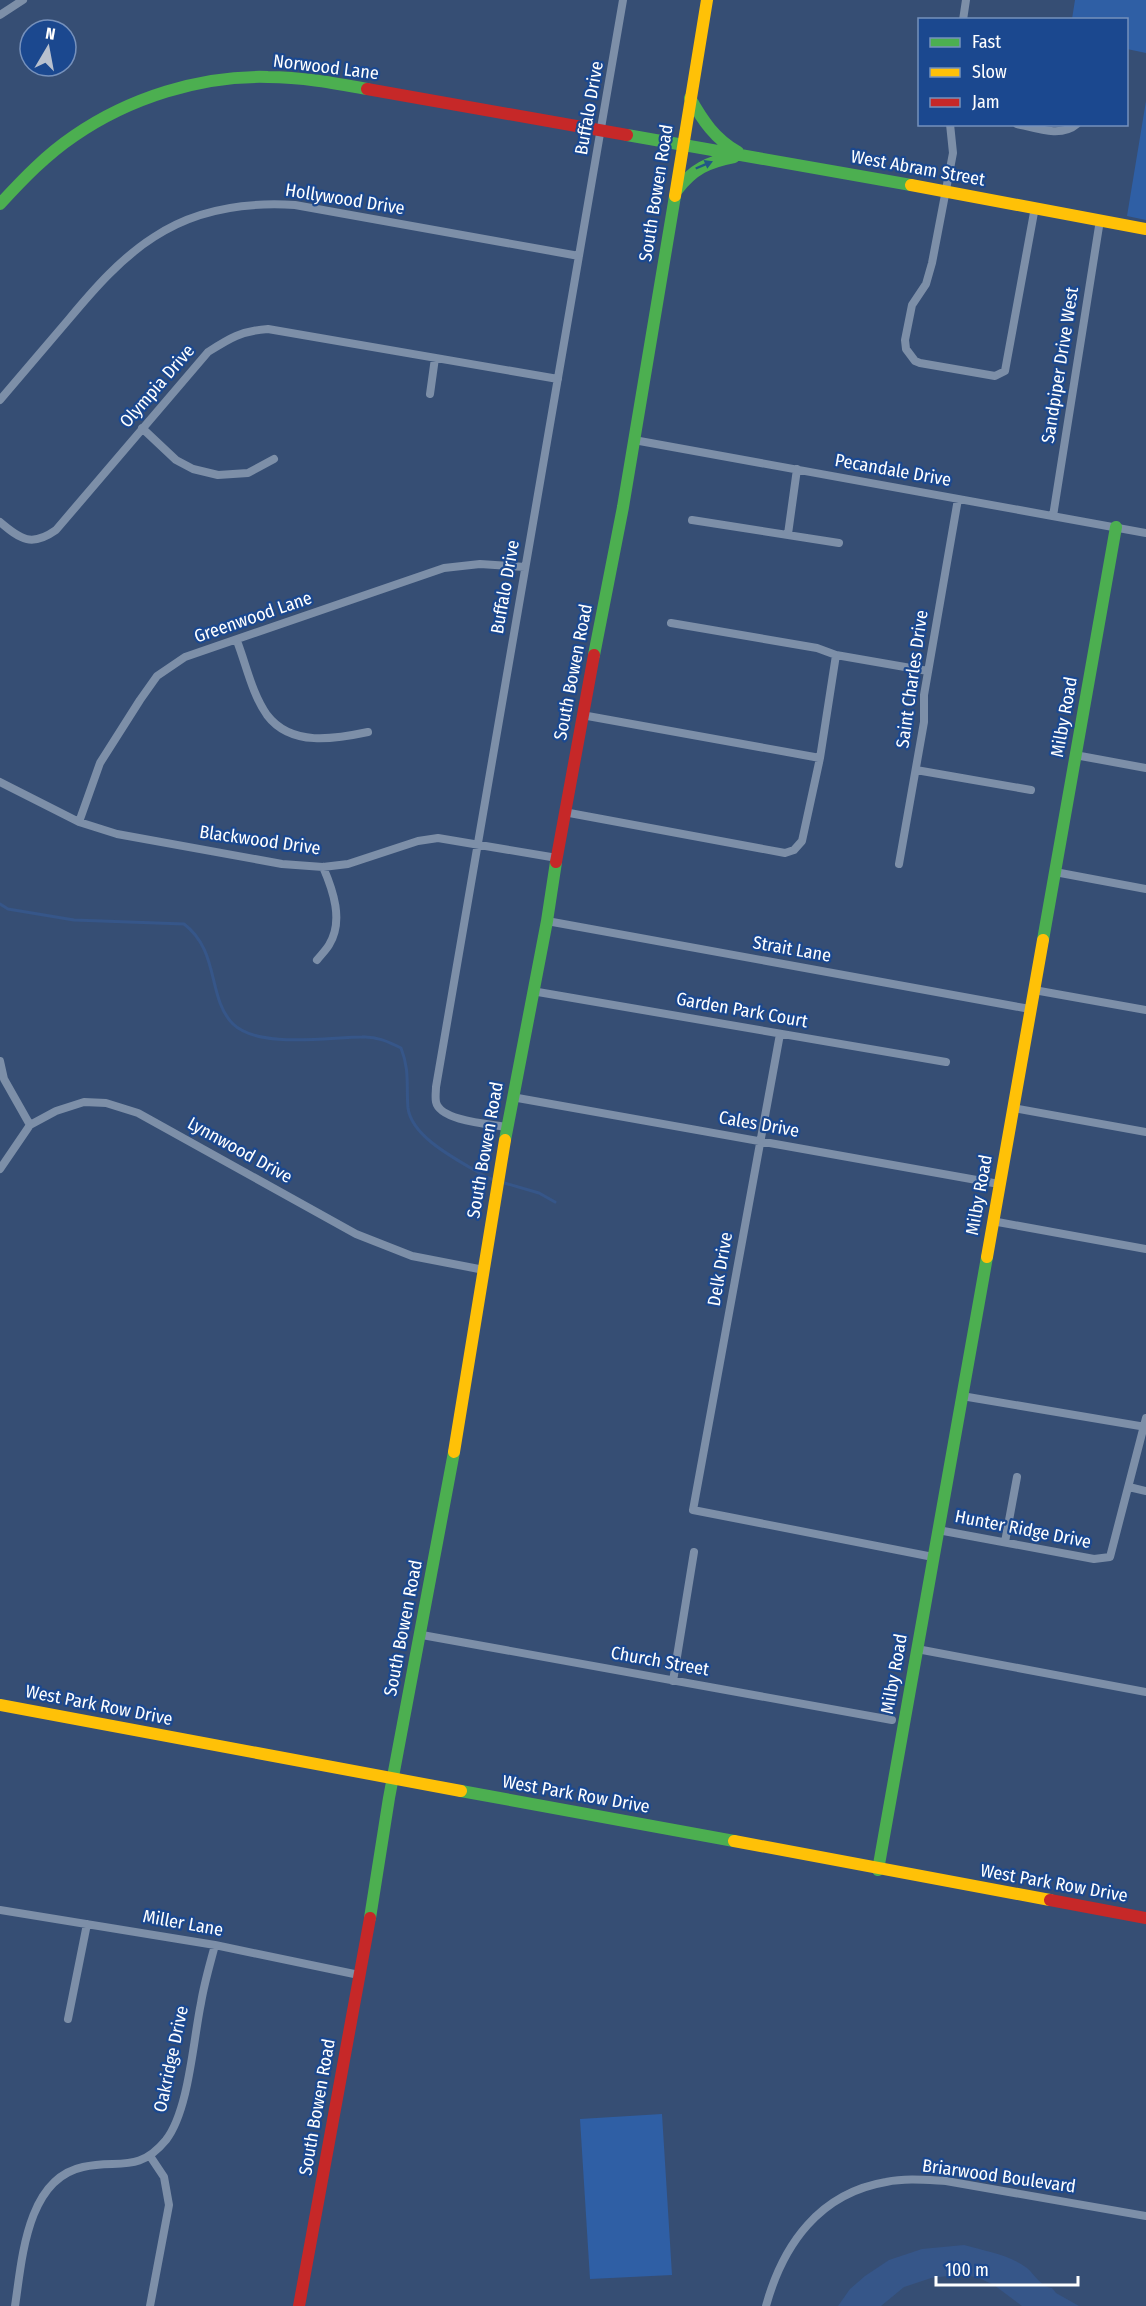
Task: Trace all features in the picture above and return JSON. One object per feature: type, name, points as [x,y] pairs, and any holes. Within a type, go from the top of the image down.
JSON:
[{"type":"main road","name":"South Bowen Road","points":[[300,2306],[393,1779],[422,1635],[512,1097],[547,921],[564,812],[634,440],[707,0]]},
{"type":"main road","name":"Norwood Lane","points":[[0,204],[26,173],[44,157],[104,116],[147,97],[227,79],[266,76],[299,79],[682,145]]},
{"type":"main road","points":[[690,98],[709,132],[744,156]]},
{"type":"main road","name":"West Abram Street","points":[[682,145],[1035,207],[1146,229]]},
{"type":"main road","points":[[675,193],[688,174],[697,166],[744,156]]},
{"type":"main road","name":"Milby Road","points":[[878,1870],[1116,527]]},
{"type":"main road","name":"West Park Row Drive","points":[[0,1705],[1146,1918]]},
{"type":"street","points":[[0,15],[23,0]]},
{"type":"street","name":"Buffalo Drive","points":[[507,1127],[453,1117],[444,1113],[436,1103],[436,1087],[623,0]]},
{"type":"street","points":[[963,18],[966,0]]},
{"type":"street","points":[[950,126],[953,153],[932,263],[926,284],[912,305],[905,340],[910,355],[920,363],[995,376],[1005,371],[1008,365],[1035,207]]},
{"type":"street","points":[[1026,126],[1059,133],[1075,126]]},
{"type":"street","name":"Hollywood Drive","points":[[0,400],[98,285],[134,251],[156,236],[184,222],[215,211],[264,203],[295,206],[579,256]]},
{"type":"street","name":"Sandpiper Drive West","points":[[1053,516],[1100,220]]},
{"type":"street","name":"Olympia Drive","points":[[0,522],[22,539],[32,540],[46,537],[56,530],[208,352],[247,331],[268,329],[558,379]]},
{"type":"street","points":[[430,394],[435,358]]},
{"type":"street","points":[[142,428],[176,460],[193,469],[218,475],[248,473],[274,459]]},
{"type":"street","name":"Pecandale Drive","points":[[634,440],[1146,533]]},
{"type":"street","points":[[788,534],[797,469]]},
{"type":"street","name":"Saint Charles Drive","points":[[899,864],[924,722],[924,695],[928,670],[958,499]]},
{"type":"street","points":[[692,520],[839,543]]},
{"type":"street","name":"Greenwood Lane","points":[[79,822],[100,763],[157,676],[185,657],[444,568],[480,564],[525,567]]},
{"type":"street","points":[[671,623],[928,670]]},
{"type":"street","points":[[237,641],[258,698],[268,716],[288,732],[312,739],[336,739],[368,732]]},
{"type":"street","points":[[564,812],[785,853],[794,850],[802,841],[820,758],[836,655]]},
{"type":"street","points":[[582,715],[820,758]]},
{"type":"street","points":[[1075,755],[1146,768]]},
{"type":"street","points":[[916,770],[1031,790]]},
{"type":"street","name":"Blackwood Drive","points":[[0,783],[79,822],[117,834],[282,864],[323,867],[348,864],[418,841],[438,838],[557,858]]},
{"type":"street","points":[[318,960],[332,939],[336,918],[331,887],[323,867]]},
{"type":"street","points":[[1054,872],[1146,889]]},
{"type":"street","name":"Strait Lane","points":[[547,921],[1030,1009]]},
{"type":"street","points":[[1034,990],[1146,1010]]},
{"type":"street","name":"Garden Park Court","points":[[532,991],[946,1062]]},
{"type":"street","name":"Delk Drive","points":[[780,1034],[693,1510],[933,1557]]},
{"type":"street","points":[[0,1061],[4,1079],[30,1125]]},
{"type":"street","name":"Cales Drive","points":[[512,1097],[999,1184]]},
{"type":"street","name":"Lynnwood Drive","points":[[0,1169],[30,1125],[56,1111],[84,1102],[106,1103],[136,1112],[356,1234],[412,1256],[484,1270]]},
{"type":"street","points":[[1013,1108],[1146,1132]]},
{"type":"street","points":[[992,1221],[1146,1249]]},
{"type":"street","points":[[962,1396],[1145,1424]]},
{"type":"street","name":"Hunter Ridge Drive","points":[[938,1530],[1094,1559],[1107,1559],[1112,1553],[1145,1424]]},
{"type":"street","points":[[1005,1542],[1017,1477]]},
{"type":"street","points":[[1129,1487],[1146,1491]]},
{"type":"street","points":[[673,1681],[694,1552]]},
{"type":"street","name":"Church Street","points":[[422,1635],[892,1720]]},
{"type":"street","points":[[917,1649],[1146,1692]]},
{"type":"street","name":"Miller Lane","points":[[0,1910],[215,1945],[359,1975]]},
{"type":"street","points":[[68,2019],[87,1924]]},
{"type":"street","name":"Oakridge Drive","points":[[150,2156],[167,2138],[181,2111],[201,2000],[215,1945]]},
{"type":"street","points":[[15,2306],[27,2229],[36,2207],[49,2188],[61,2177],[82,2167],[127,2165],[150,2156],[164,2177],[169,2205],[150,2306]]},
{"type":"street","name":"Briarwood Boulevard","points":[[766,2306],[782,2263],[798,2235],[822,2211],[845,2194],[869,2185],[914,2179],[946,2181],[1146,2216]]},
{"type":"shaded area","points":[[1075,0],[1146,0],[1146,53],[1128,49],[1128,18],[1072,18]]},
{"type":"shaded area","points":[[1146,101],[1146,220],[1127,216]]},
{"type":"shaded area","points":[[662,2114],[672,2275],[590,2279],[580,2119]]},
{"type":"shaded area","points":[[964,2245],[1013,2260],[1027,2268],[1038,2280],[1056,2293],[1079,2306],[1022,2306],[994,2285],[979,2278],[966,2275],[957,2277],[956,2275],[931,2278],[904,2287],[881,2306],[838,2306],[850,2289],[889,2260],[922,2249]]},
{"type":"waterway","points":[[0,904],[8,909],[74,920],[184,924],[203,947],[219,1001],[233,1024],[259,1037],[295,1040],[372,1037],[401,1048],[407,1071],[408,1108],[418,1130],[452,1157],[494,1180]]},
{"type":"waterway","points":[[501,1182],[539,1193],[555,1202]]},
{"type":"traffic: fast","points":[[0,204],[44,159],[74,136],[118,110],[166,92],[217,80],[243,77],[305,79],[367,89]]},
{"type":"traffic: fast","points":[[690,98],[710,129],[738,152]]},
{"type":"traffic: fast","points":[[627,135],[911,185]]},
{"type":"traffic: fast","points":[[677,190],[695,172],[716,161],[734,157]]},
{"type":"traffic: fast","points":[[594,655],[623,507],[675,196]]},
{"type":"traffic: fast","points":[[1043,940],[1116,527]]},
{"type":"traffic: fast","points":[[505,1140],[556,862]]},
{"type":"traffic: fast","points":[[878,1870],[987,1257]]},
{"type":"traffic: fast","points":[[370,1918],[389,1798],[454,1452]]},
{"type":"traffic: fast","points":[[461,1791],[734,1841]]},
{"type":"traffic: slow","points":[[675,196],[707,0]]},
{"type":"traffic: slow","points":[[911,185],[1146,229]]},
{"type":"traffic: slow","points":[[987,1257],[1043,940]]},
{"type":"traffic: slow","points":[[454,1452],[505,1140]]},
{"type":"traffic: slow","points":[[0,1705],[461,1791]]},
{"type":"traffic: slow","points":[[734,1841],[1050,1900]]},
{"type":"traffic: jam","points":[[367,89],[627,135]]},
{"type":"traffic: jam","points":[[556,862],[594,655]]},
{"type":"traffic: jam","points":[[1050,1900],[1146,1918]]},
{"type":"traffic: jam","points":[[299,2306],[370,1918]]}]
